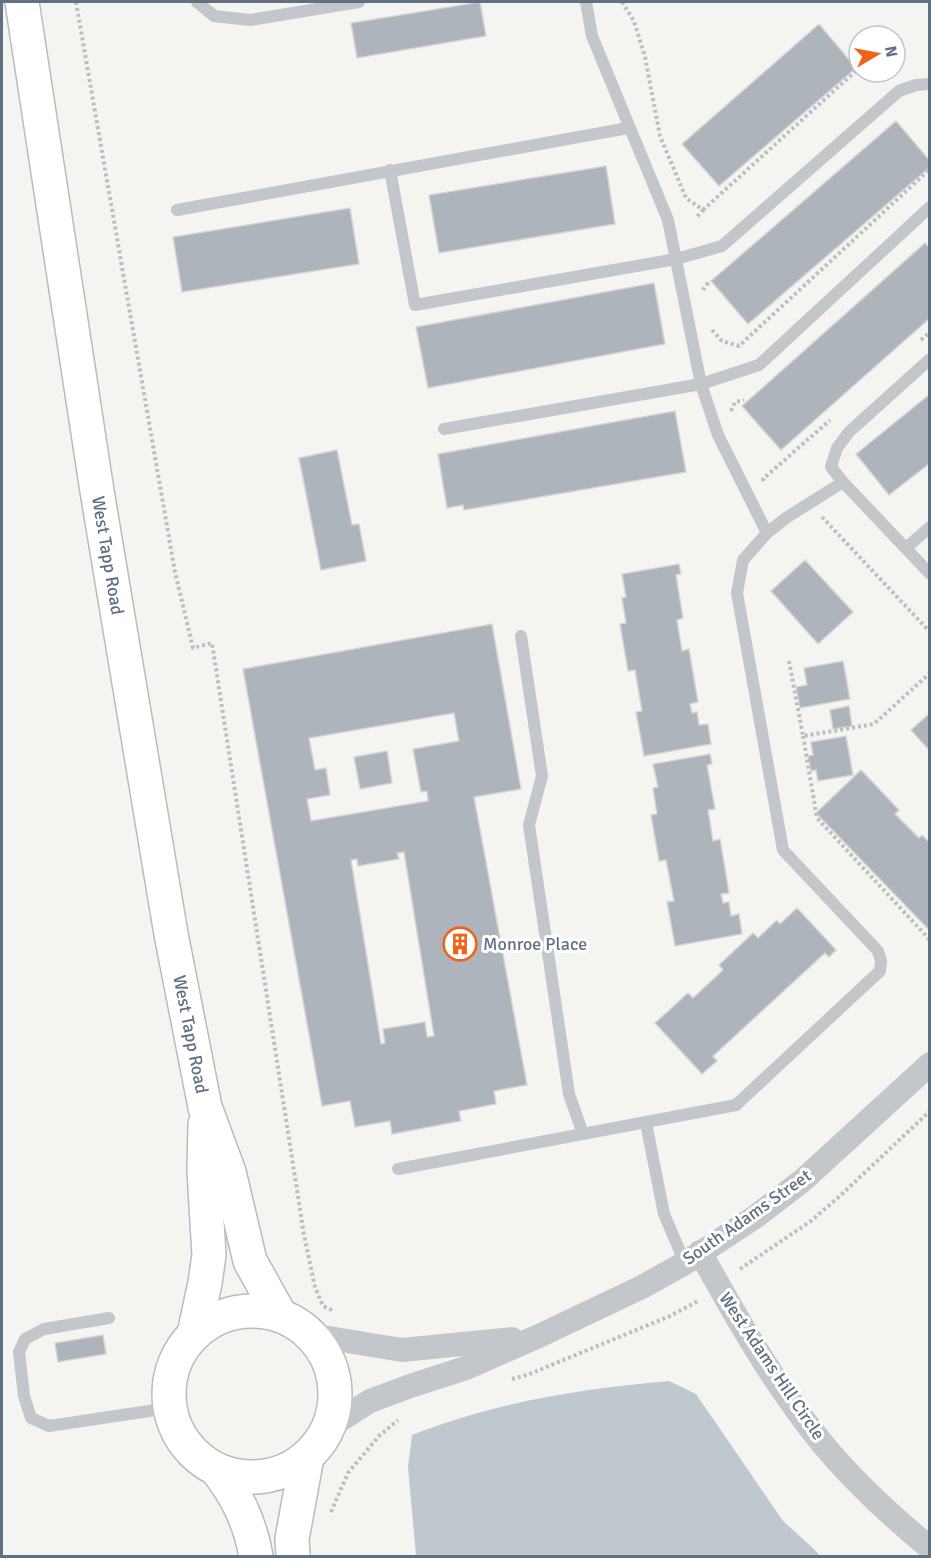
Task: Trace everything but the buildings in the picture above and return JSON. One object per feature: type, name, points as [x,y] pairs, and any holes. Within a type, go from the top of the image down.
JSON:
[{"type":"main road","name":"West Tapp Road","points":[[22,2],[101,514],[171,934],[205,1107],[229,1172],[250,1261],[280,1316]]},
{"type":"main road","name":"West Tapp Road","points":[[194,1334],[209,1255],[204,1171],[205,1107]]},
{"type":"main road","name":"West Tapp Road","points":[[257,1311],[280,1316],[291,1320],[311,1335],[326,1356],[334,1379],[335,1404],[328,1428],[316,1449],[307,1457],[287,1470],[264,1477],[240,1478],[217,1470],[200,1460],[185,1445],[175,1428],[169,1408],[168,1388],[172,1368],[181,1349],[194,1334],[213,1320],[234,1312],[257,1311]]},
{"type":"main road","name":"West Tapp Road","points":[[292,1557],[292,1539],[307,1457]]},
{"type":"main road","name":"West Tapp Road","points":[[217,1470],[242,1508],[256,1557]]},
{"type":"street","name":"South Adams Street","points":[[328,1428],[370,1401],[466,1368],[542,1335],[642,1287],[692,1257],[755,1216],[802,1181],[930,1064]]},
{"type":"street","name":"West Adams Hill Circle","points":[[692,1257],[821,1442],[866,1491],[930,1548]]},
{"type":"street","name":"South Adams Street","points":[[311,1335],[402,1350],[542,1335]]},
{"type":"lane","points":[[197,2],[214,16],[250,20],[359,2]]},
{"type":"lane","points":[[586,2],[592,36],[628,128],[668,220],[701,384],[718,435],[767,533]]},
{"type":"lane","points":[[390,170],[416,305],[676,259],[722,246],[899,91],[916,85],[930,84]]},
{"type":"lane","points":[[177,210],[628,128]]},
{"type":"lane","points":[[444,429],[701,384],[759,365],[930,207]]},
{"type":"lane","points":[[930,359],[849,432],[837,448],[831,467],[930,574]]},
{"type":"lane","points":[[398,1169],[736,1105],[880,971],[881,961],[878,951],[783,850],[737,593],[743,560],[767,533],[786,518],[843,482]]},
{"type":"lane","points":[[906,548],[930,527]]},
{"type":"lane","points":[[521,636],[542,776],[529,825],[569,1094],[583,1134]]},
{"type":"lane","points":[[646,1123],[664,1214],[692,1257]]},
{"type":"lane","points":[[109,1318],[44,1329],[25,1339],[19,1352],[24,1396],[31,1418],[49,1426],[169,1408]]},
{"type":"path","points":[[76,2],[175,572],[193,648],[212,644],[304,1235],[315,1287],[323,1306],[341,1315]]},
{"type":"path","points":[[622,2],[634,21],[645,57],[660,136],[686,198],[703,210]]},
{"type":"path","points":[[696,218],[847,79]]},
{"type":"path","points":[[710,321],[712,330],[722,341],[739,346],[930,169]]},
{"type":"path","points":[[705,301],[703,289],[710,279]]},
{"type":"path","points":[[809,503],[930,632]]},
{"type":"path","points":[[789,660],[817,818],[930,940]]},
{"type":"path","points":[[802,736],[874,724],[930,673]]},
{"type":"path","points":[[739,1269],[811,1221],[930,1111]]},
{"type":"path","points":[[326,1521],[348,1473],[379,1436],[405,1415]]},
{"type":"shaded area","points":[[669,1381],[696,1394],[783,1521],[820,1556],[416,1556],[408,1467],[412,1435],[475,1414],[538,1399],[602,1388]]},
{"type":"place","name":"Monroe Place","points":[[460,944]]}]
